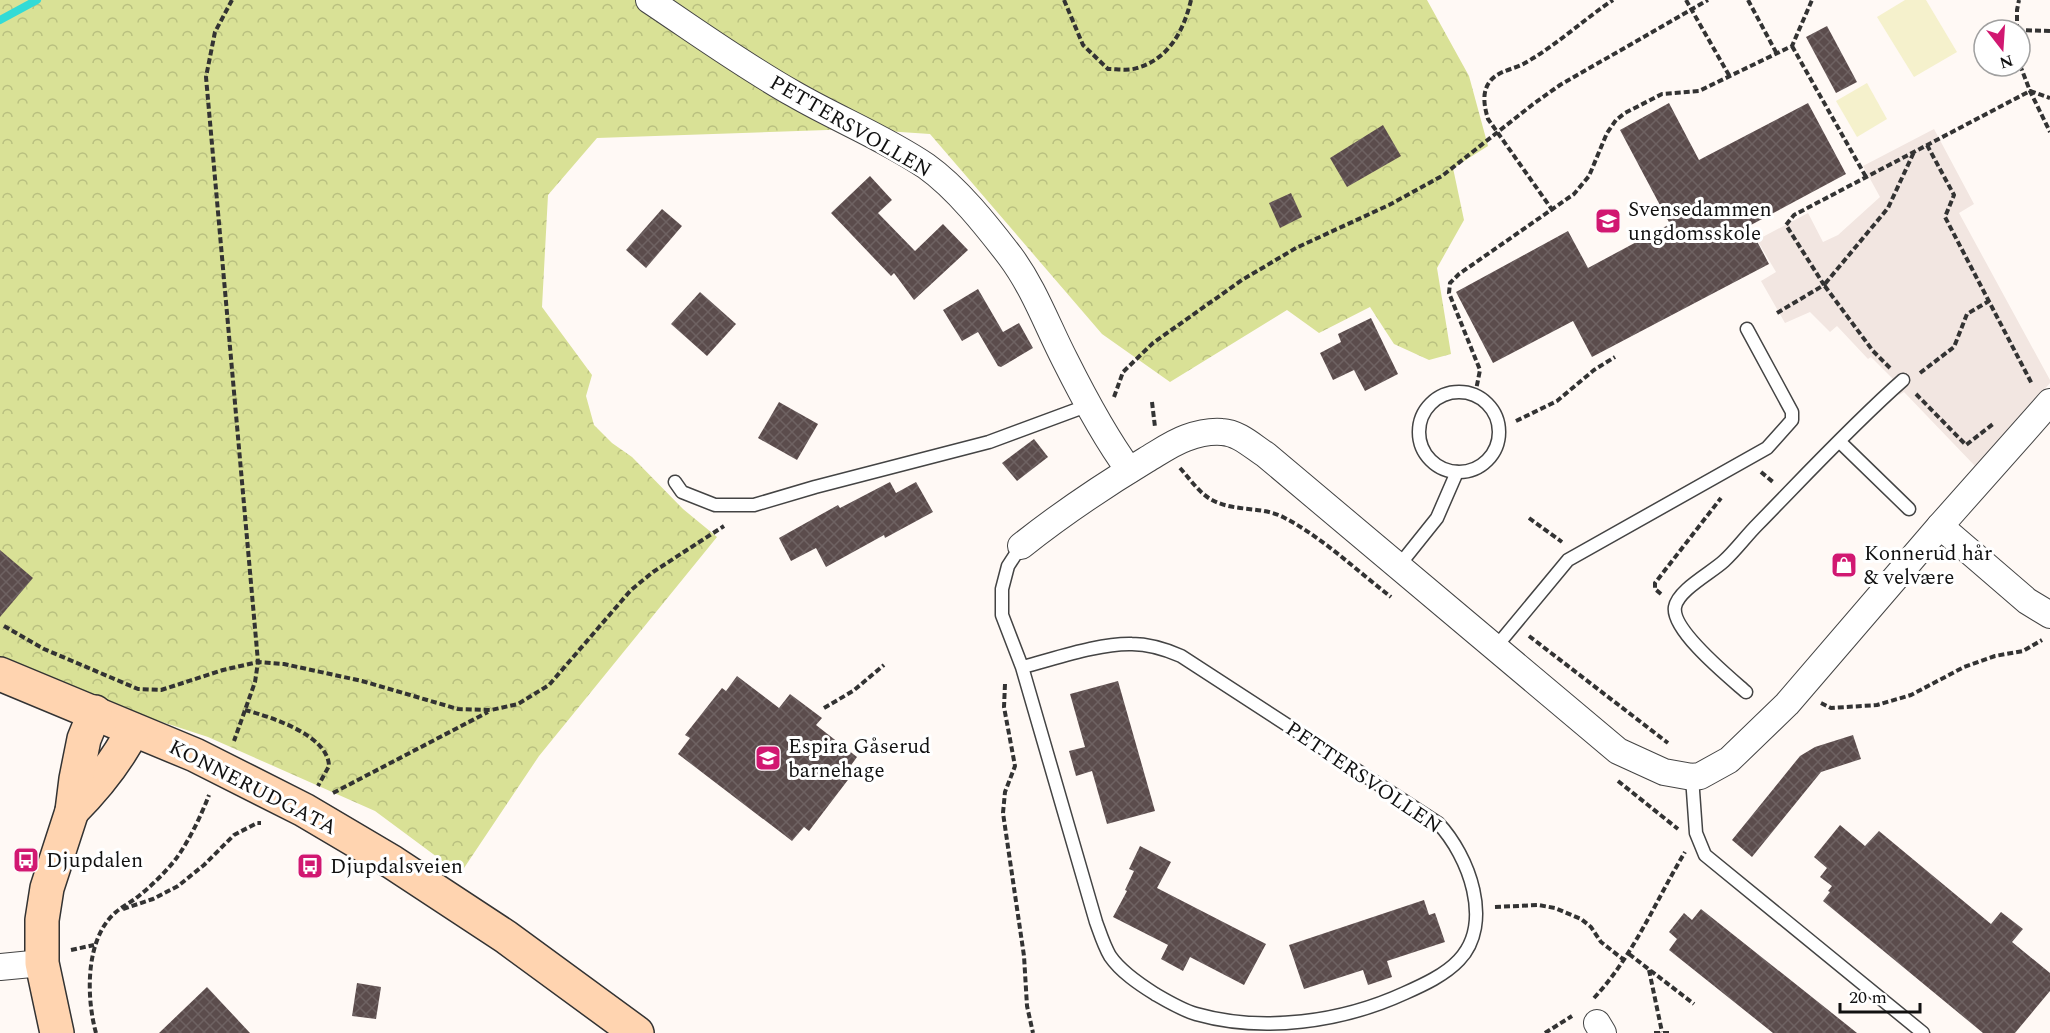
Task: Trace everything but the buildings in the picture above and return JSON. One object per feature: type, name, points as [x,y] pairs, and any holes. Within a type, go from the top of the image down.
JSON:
[{"type":"main road","name":"KONNERUDGATA","points":[[0,674],[195,755],[296,806],[392,862],[506,937],[637,1033]]},
{"type":"main road","points":[[57,1033],[42,963],[42,920],[47,888],[72,811],[84,739],[95,712]]},
{"type":"main road","points":[[72,811],[98,785],[122,751],[133,730]]},
{"type":"street","name":"PETTERSVOLLEN","points":[[649,0],[792,93],[928,167],[974,211],[1010,256],[1042,309],[1065,359],[1101,403],[1107,440],[1129,470]]},
{"type":"street","points":[[1692,777],[1700,776],[1729,760],[1787,704],[2050,402]]},
{"type":"street","name":"PETTERSVOLLEN","points":[[1021,546],[1049,524],[1129,470],[1185,438],[1204,433],[1232,434],[1266,456],[1618,751],[1664,772],[1692,777]]},
{"type":"street","points":[[1940,526],[2027,601],[2050,615]]},
{"type":"street","points":[[0,968],[42,963]]},
{"type":"lane","points":[[1495,648],[1568,560],[1767,448],[1792,420],[1792,412],[1747,329]]},
{"type":"lane","points":[[1746,692],[1686,634],[1675,618],[1675,606],[1681,595],[1724,562],[1756,526],[1840,442],[1904,382]]},
{"type":"lane","points":[[1463,392],[1475,395],[1483,400],[1495,414],[1499,431],[1497,444],[1491,456],[1482,465],[1457,472],[1445,469],[1430,458],[1420,442],[1419,429],[1422,417],[1438,398],[1450,393],[1463,392]]},
{"type":"lane","points":[[675,482],[682,492],[715,506],[754,505],[989,442],[1101,403]]},
{"type":"lane","points":[[1840,442],[1909,509]]},
{"type":"lane","points":[[1397,568],[1437,518],[1457,472]]},
{"type":"lane","name":"PETTERSVOLLEN","points":[[1021,546],[1008,566],[1002,589],[1002,615],[1022,667],[1096,922],[1110,956],[1134,981],[1163,999],[1195,1014],[1239,1023],[1287,1024],[1363,1011],[1417,988],[1459,960],[1474,935],[1476,908],[1468,876],[1457,850],[1447,833],[1438,824],[1181,656],[1158,647],[1130,643],[1093,649],[1022,667]]},
{"type":"lane","points":[[1692,777],[1696,834],[1705,855],[1923,1033]]},
{"type":"path","points":[[232,0],[215,32],[206,77],[258,662],[255,682],[232,744]]},
{"type":"path","points":[[1064,0],[1083,45],[1108,69],[1136,69],[1160,57],[1173,44],[1186,20],[1191,0]]},
{"type":"path","points":[[1553,211],[1488,119],[1485,109],[1485,89],[1491,80],[1501,73],[1524,64],[1613,0]]},
{"type":"path","points":[[1686,0],[1730,78]]},
{"type":"path","points":[[1101,403],[1123,372],[1161,337],[1242,280],[1296,248],[1389,205],[1442,176],[1560,85],[1708,0]]},
{"type":"path","points":[[1748,0],[1777,54]]},
{"type":"path","points":[[1475,395],[1480,370],[1449,293],[1450,283],[1459,274],[1553,211],[1574,194],[1588,176],[1616,120],[1662,94],[1699,91],[1730,78],[1792,46],[1812,0]]},
{"type":"path","points":[[2017,18],[2019,0]]},
{"type":"path","points":[[2032,30],[2050,31]]},
{"type":"path","points":[[1792,46],[1866,177]]},
{"type":"path","points":[[2025,78],[2050,132]]},
{"type":"path","points":[[1997,422],[1966,446],[1873,351],[1824,285],[1786,225],[1794,215],[2030,91],[2050,98]]},
{"type":"path","points":[[1927,145],[1954,195],[1945,217],[2032,384],[2025,392]]},
{"type":"path","points":[[1778,313],[1824,285],[1888,208],[1914,152]]},
{"type":"path","points":[[1904,382],[1954,347],[1967,314],[1989,301]]},
{"type":"path","points":[[1516,421],[1557,401],[1594,370],[1615,357]]},
{"type":"path","points":[[1152,402],[1152,416],[1157,433]]},
{"type":"path","points":[[1179,467],[1198,489],[1213,501],[1229,506],[1265,510],[1283,517],[1324,544],[1397,602]]},
{"type":"path","points":[[1675,606],[1655,589],[1655,583],[1734,481],[1736,473],[1733,467]]},
{"type":"path","points":[[1756,468],[1775,484]]},
{"type":"path","points":[[4,626],[44,649],[138,689],[161,690],[223,670],[258,662],[284,664],[362,681],[458,709],[491,710],[518,704],[549,685],[631,590],[653,572],[754,505]]},
{"type":"path","points":[[1529,518],[1577,555]]},
{"type":"path","points":[[1514,624],[1670,745]]},
{"type":"path","points":[[1821,703],[1831,708],[1877,705],[1899,699],[1928,688],[1964,668],[1995,656],[2023,651],[2050,635]]},
{"type":"path","points":[[824,708],[853,691],[884,665]]},
{"type":"path","points":[[1022,667],[1005,682],[1004,706],[1015,766],[1005,792],[1004,813],[1024,956],[1026,1006],[1033,1033]]},
{"type":"path","points":[[245,710],[303,733],[317,742],[325,751],[329,766],[296,806]]},
{"type":"path","points":[[116,912],[153,899],[178,886],[204,866],[234,835],[257,823],[266,824],[296,806],[346,786],[491,710]]},
{"type":"path","points":[[1545,1033],[1591,1018],[1606,985],[1640,936],[1670,877],[1696,834],[1675,828],[1610,775]]},
{"type":"path","points":[[96,1033],[91,990],[94,945],[104,924],[116,912],[135,899],[175,860],[213,787]]},
{"type":"path","points":[[1476,908],[1548,906],[1581,919],[1592,927],[1601,942],[1624,960]]},
{"type":"path","points":[[1629,954],[1694,1004]]},
{"type":"path","points":[[1649,970],[1662,1032]]},
{"type":"path","points":[[1654,1033],[1672,1033]]},
{"type":"green space","points":[[0,0],[1427,0],[1469,76],[1488,146],[1453,168],[1464,220],[1437,268],[1451,354],[1429,360],[1394,344],[1370,307],[1319,333],[1287,310],[1170,382],[1102,334],[930,134],[856,129],[597,138],[548,195],[542,307],[592,375],[586,396],[594,425],[612,443],[632,457],[683,509],[717,537],[539,756],[460,874],[375,811],[208,737],[0,669]]},
{"type":"shaded area","points":[[1905,0],[1926,0],[1957,52],[1914,77],[1877,17]]},
{"type":"shaded area","points":[[1867,83],[1887,119],[1857,137],[1836,101]]},
{"type":"shaded area","points":[[1934,129],[1974,204],[1959,213],[2050,380],[2050,383],[1975,466],[1904,392],[1899,395],[1887,384],[1893,379],[1871,357],[1868,359],[1837,326],[1830,332],[1810,312],[1785,323],[1761,281],[1776,272],[1757,240],[1808,213],[1823,242],[1838,235],[1880,197],[1863,166]]},
{"type":"waterway","points":[[0,20],[37,0]]},
{"type":"place","name":"Svensedammen ungdomsskole","points":[[1608,221]]},
{"type":"place","name":"Konnerud hår & velvære","points":[[1844,565]]},
{"type":"place","name":"Espira Gåserud barnehage","points":[[768,758]]},
{"type":"place","name":"Djupdalen","points":[[26,860]]},
{"type":"place","name":"Djupdalsveien","points":[[310,866]]}]
